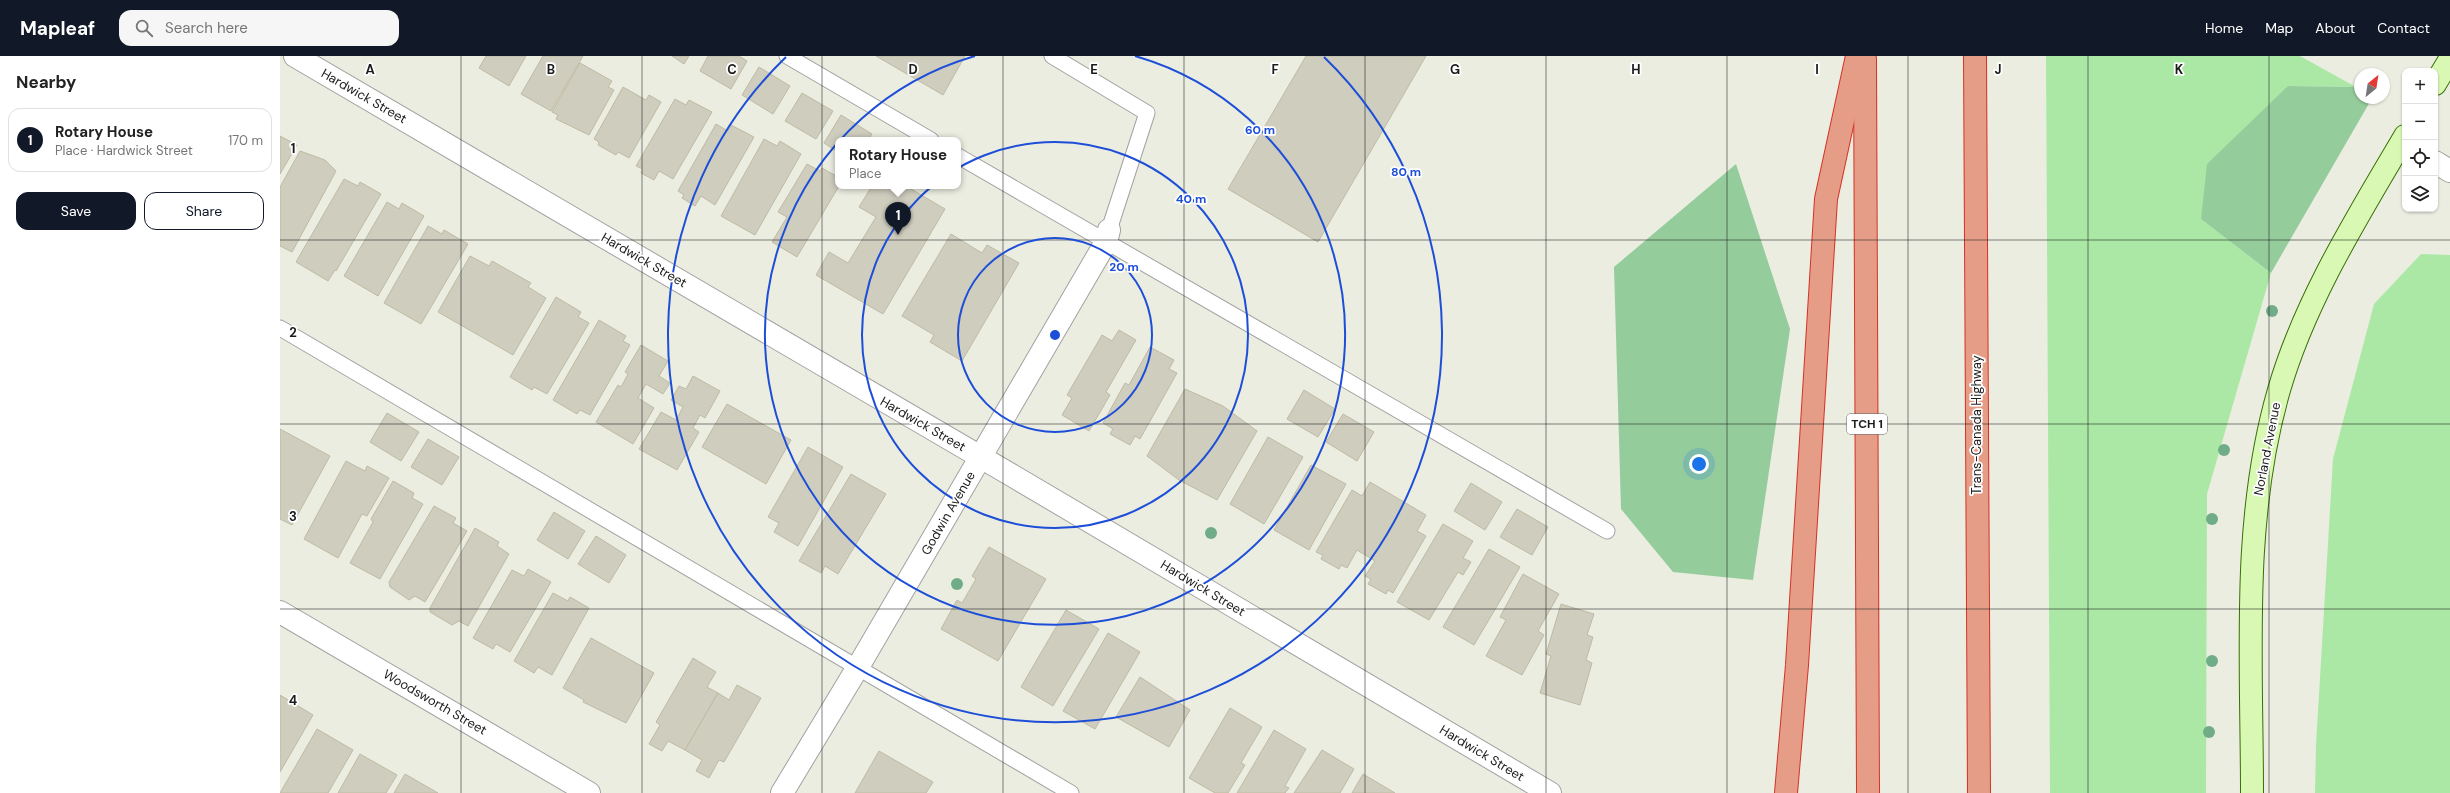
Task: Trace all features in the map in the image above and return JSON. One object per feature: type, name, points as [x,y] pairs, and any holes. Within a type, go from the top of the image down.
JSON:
[{"type":"highway","points":[[1786,793],[1797,665],[1826,199],[1857,56]]},
{"type":"highway","name":"TCH 1","points":[[1866,56],[1868,793]]},
{"type":"highway","name":"Trans-Canada Highway","points":[[1975,56],[1979,793]]},
{"type":"street","name":"Hardwick Street","points":[[296,56],[981,457],[1550,793]]},
{"type":"street","points":[[2438,79],[2450,59]]},
{"type":"street","name":"Norland Avenue","points":[[2252,793],[2252,549],[2257,491],[2266,441],[2279,389],[2313,302],[2402,145]]},
{"type":"street","points":[[2438,164],[2450,171]]},
{"type":"street","name":"Godwin Avenue","points":[[782,793],[981,457],[1108,236]]},
{"type":"street","name":"Woodsworth Street","points":[[280,612],[589,793]]},
{"type":"lane","points":[[787,56],[926,137]]},
{"type":"lane","points":[[1052,56],[1147,113],[1108,236]]},
{"type":"lane","points":[[961,158],[1108,236],[1607,531]]},
{"type":"lane","points":[[280,328],[1071,793]]},
{"type":"green space","points":[[2046,56],[2300,56],[2354,87],[2288,86],[2201,219],[2271,273],[2207,494],[2206,793],[2050,793]]},
{"type":"green space","points":[[2288,86],[2354,87],[2354,104],[2369,104],[2271,273],[2201,219],[2207,164]]},
{"type":"green space","points":[[1736,164],[1790,329],[1753,580],[1673,572],[1621,509],[1614,267]]},
{"type":"green space","points":[[2421,254],[2450,255],[2450,793],[2315,793],[2316,745],[2333,459],[2374,304]]},
{"type":"building","points":[[486,56],[526,56],[509,86],[479,68]]},
{"type":"building","points":[[543,56],[583,56],[551,111],[521,94]]},
{"type":"building","points":[[672,56],[689,56],[684,64]]},
{"type":"building","points":[[708,56],[739,56],[747,61],[731,89],[700,71]]},
{"type":"building","points":[[876,56],[965,56],[943,95]]},
{"type":"building","points":[[1306,56],[1426,56],[1318,242],[1228,189]]},
{"type":"building","points":[[580,63],[612,81],[608,87],[614,90],[589,135],[556,119],[558,115],[552,112]]},
{"type":"building","points":[[759,67],[790,86],[773,114],[742,95]]},
{"type":"building","points":[[623,87],[646,100],[649,95],[661,102],[629,158],[618,152],[616,155],[598,145],[599,142],[594,139]]},
{"type":"building","points":[[802,93],[833,111],[816,139],[785,121]]},
{"type":"building","points":[[675,99],[686,105],[689,100],[712,112],[673,179],[659,171],[654,180],[641,173],[643,169],[636,166]]},
{"type":"building","points":[[841,115],[872,134],[870,137],[835,137],[835,150],[824,143]]},
{"type":"building","points":[[716,124],[728,131],[731,125],[754,137],[715,205],[701,196],[695,206],[682,198],[684,195],[678,191]]},
{"type":"building","points":[[280,136],[297,145],[280,174]]},
{"type":"building","points":[[764,139],[777,146],[780,141],[801,154],[755,235],[721,216]]},
{"type":"building","points":[[300,151],[325,160],[336,171],[292,252],[280,246],[280,187]]},
{"type":"building","points":[[807,164],[820,171],[822,168],[835,175],[835,189],[837,189],[797,257],[772,242],[787,217],[778,212]]},
{"type":"building","points":[[344,179],[358,186],[360,182],[381,194],[336,271],[335,270],[328,281],[296,262]]},
{"type":"building","points":[[870,189],[911,189],[945,209],[883,314],[816,275],[829,252],[848,263],[876,217],[859,207]]},
{"type":"building","points":[[387,202],[399,209],[402,203],[424,216],[378,296],[344,276]]},
{"type":"building","points":[[428,226],[442,234],[444,230],[468,244],[421,324],[384,303]]},
{"type":"building","points":[[951,234],[982,253],[987,245],[1019,263],[962,361],[930,342],[934,335],[902,316]]},
{"type":"building","points":[[470,256],[489,266],[492,261],[531,283],[528,287],[546,298],[513,355],[438,312]]},
{"type":"building","points":[[556,297],[581,312],[578,317],[589,323],[547,394],[534,387],[532,390],[510,377]]},
{"type":"building","points":[[599,320],[626,336],[623,341],[630,345],[590,415],[580,410],[577,414],[553,400]]},
{"type":"building","points":[[1119,330],[1136,340],[1106,392],[1110,395],[1089,431],[1062,415],[1072,398],[1067,395],[1102,335],[1112,341]]},
{"type":"building","points":[[641,345],[668,361],[659,376],[670,383],[663,394],[646,384],[638,398],[654,408],[633,444],[596,422],[618,385],[621,387],[628,374],[625,372]]},
{"type":"building","points":[[1150,347],[1174,360],[1169,369],[1177,373],[1140,439],[1135,436],[1130,445],[1110,434],[1113,429],[1103,423],[1125,383],[1129,385]]},
{"type":"building","points":[[693,376],[720,391],[705,418],[700,415],[693,428],[699,432],[677,470],[639,449],[661,412],[676,420],[683,407],[671,400],[679,386],[686,389]]},
{"type":"building","points":[[1185,389],[1223,406],[1257,431],[1217,500],[1179,480],[1147,456]]},
{"type":"building","points":[[1304,390],[1335,409],[1318,437],[1287,419]]},
{"type":"building","points":[[727,404],[791,440],[766,484],[702,447]]},
{"type":"building","points":[[387,413],[419,432],[401,461],[370,442]]},
{"type":"building","points":[[1343,414],[1374,432],[1357,461],[1326,442]]},
{"type":"building","points":[[280,429],[330,456],[292,525],[280,519]]},
{"type":"building","points":[[1268,437],[1303,457],[1264,524],[1230,504]]},
{"type":"building","points":[[428,439],[459,457],[442,485],[411,467]]},
{"type":"building","points":[[808,447],[843,467],[798,546],[774,532],[779,523],[768,517]]},
{"type":"building","points":[[346,461],[365,471],[367,466],[389,478],[367,516],[362,514],[338,558],[304,539]]},
{"type":"building","points":[[1311,465],[1346,484],[1309,550],[1274,530]]},
{"type":"building","points":[[851,474],[886,494],[838,574],[825,566],[821,573],[799,561]]},
{"type":"building","points":[[393,481],[414,493],[412,498],[423,504],[380,579],[350,563],[373,522],[371,519]]},
{"type":"building","points":[[1370,482],[1426,515],[1417,531],[1426,536],[1393,593],[1388,590],[1386,594],[1368,584],[1371,579],[1365,576],[1375,561],[1357,550],[1347,568],[1341,565],[1339,569],[1321,559],[1323,555],[1316,552],[1352,490],[1362,496]]},
{"type":"building","points":[[1471,483],[1502,502],[1485,530],[1454,511]]},
{"type":"building","points":[[434,506],[456,518],[453,523],[467,531],[425,602],[415,596],[409,600],[390,587],[389,582]]},
{"type":"building","points":[[1517,509],[1548,527],[1532,555],[1500,537]]},
{"type":"building","points":[[554,512],[585,531],[568,559],[537,540]]},
{"type":"building","points":[[1443,524],[1473,541],[1463,558],[1471,562],[1463,575],[1458,572],[1429,620],[1397,602]]},
{"type":"building","points":[[475,528],[499,542],[497,546],[509,554],[468,626],[459,621],[452,625],[430,612],[430,608]]},
{"type":"building","points":[[596,536],[626,555],[609,583],[578,564]]},
{"type":"building","points":[[989,547],[1046,579],[998,661],[941,629],[957,600],[962,603],[976,579],[972,576]]},
{"type":"building","points":[[1489,549],[1520,567],[1474,645],[1443,627]]},
{"type":"building","points":[[528,569],[551,582],[510,652],[496,644],[493,649],[473,638],[512,570],[524,576]]},
{"type":"building","points":[[1523,574],[1559,594],[1538,631],[1544,635],[1522,675],[1486,656],[1506,620],[1500,617]]},
{"type":"building","points":[[553,593],[568,601],[570,597],[589,608],[552,675],[538,667],[534,673],[514,661]]},
{"type":"building","points":[[1561,604],[1594,614],[1587,635],[1593,637],[1586,660],[1592,663],[1580,705],[1540,693],[1551,656],[1546,654]]},
{"type":"building","points":[[1066,610],[1099,629],[1053,706],[1021,687]]},
{"type":"building","points":[[1108,633],[1140,652],[1095,729],[1063,711]]},
{"type":"building","points":[[591,638],[654,673],[626,723],[583,702],[584,700],[563,688]]},
{"type":"building","points":[[693,658],[716,672],[707,687],[718,693],[685,750],[668,741],[662,751],[649,744],[660,725],[656,722]]},
{"type":"building","points":[[1140,677],[1190,710],[1169,747],[1116,717]]},
{"type":"building","points":[[737,685],[761,698],[724,762],[719,760],[709,778],[696,771],[702,760],[685,750],[718,693],[729,700]]},
{"type":"building","points":[[280,695],[313,715],[280,772]]},
{"type":"building","points":[[1230,708],[1262,727],[1241,763],[1245,765],[1228,793],[1215,793],[1189,778]]},
{"type":"building","points":[[317,729],[353,750],[328,793],[280,793]]},
{"type":"building","points":[[1274,730],[1306,749],[1285,786],[1289,788],[1285,793],[1237,793]]},
{"type":"building","points":[[1322,750],[1354,769],[1340,793],[1294,793]]},
{"type":"building","points":[[879,751],[933,782],[926,793],[855,793]]},
{"type":"building","points":[[360,754],[397,775],[386,793],[338,793]]},
{"type":"building","points":[[405,774],[438,793],[394,793]]},
{"type":"building","points":[[1363,774],[1395,793],[1352,793]]},
{"type":"place","name":"Rotary House","points":[[898,235]]}]
